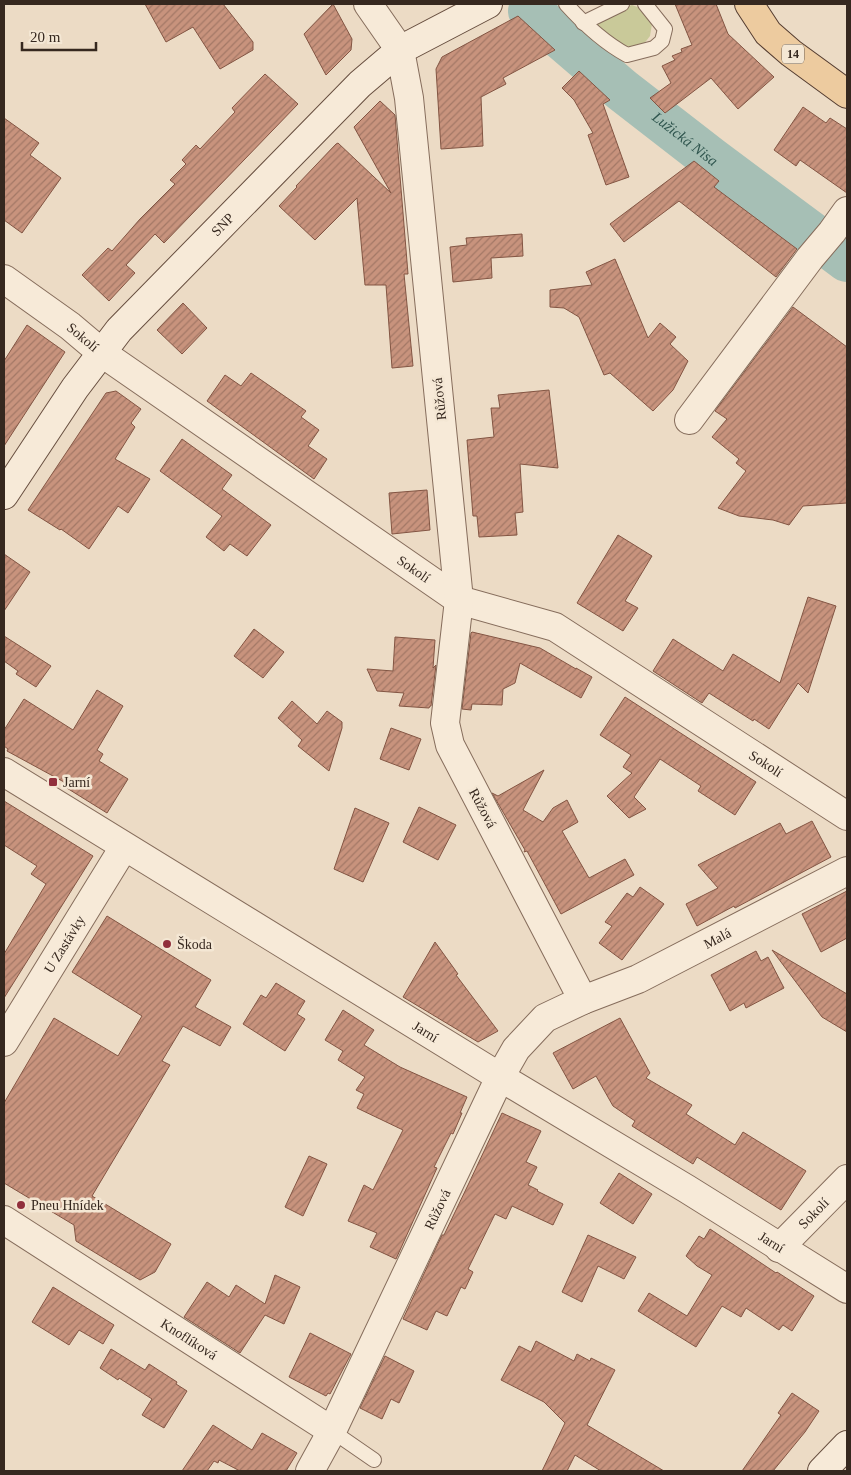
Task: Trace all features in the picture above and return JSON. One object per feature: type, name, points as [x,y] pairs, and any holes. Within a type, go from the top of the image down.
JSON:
[{"type":"main road","name":"14","points":[[749,4],[768,33],[791,53],[847,94]]},
{"type":"street","points":[[368,4],[400,50]]},
{"type":"street","name":"SNP","points":[[4,495],[75,388],[119,330],[332,112],[360,84],[400,50],[488,4]]},
{"type":"street","name":"Růžová","points":[[310,1471],[332,1431],[500,1077],[516,1049],[545,1018],[583,1000],[450,745],[445,723],[459,600],[409,98],[400,50]]},
{"type":"street","points":[[689,420],[810,258],[840,221]]},
{"type":"street","name":"Sokolí","points":[[4,279],[70,326],[102,353],[459,600],[555,627],[847,816]]},
{"type":"street","name":"Jarní","points":[[4,772],[500,1077],[687,1189],[847,1289]]},
{"type":"street","name":"U Zastávky","points":[[4,1042],[124,847]]},
{"type":"street","name":"Malá","points":[[583,1000],[638,979],[847,871]]},
{"type":"street","name":"Sokolí","points":[[779,1248],[847,1179]]},
{"type":"street","name":"Knoflíková","points":[[4,1220],[332,1431]]},
{"type":"street","points":[[822,1471],[847,1446]]},
{"type":"lane","points":[[566,4],[611,47],[627,55],[654,48],[662,41],[665,29],[645,4]]},
{"type":"lane","points":[[583,22],[622,4]]},
{"type":"lane","name":"Knoflíková","points":[[332,1431],[374,1460]]},
{"type":"green space","points":[[632,5],[640,8],[652,24],[650,36],[643,45],[630,47],[618,44],[594,25],[623,8]]},
{"type":"building","points":[[145,4],[223,4],[253,42],[253,50],[220,69],[193,27],[166,42]]},
{"type":"building","points":[[333,4],[352,39],[351,50],[326,75],[304,34]]},
{"type":"building","points":[[675,4],[716,4],[728,34],[774,77],[738,109],[711,78],[665,113],[650,98],[671,83],[662,66],[675,60],[672,56],[682,52],[681,49],[692,45]]},
{"type":"building","points":[[518,16],[555,50],[503,78],[506,84],[481,97],[483,146],[441,149],[436,69],[442,57]]},
{"type":"building","points":[[579,71],[610,100],[603,104],[629,177],[606,185],[588,135],[593,133],[574,100],[562,88]]},
{"type":"building","points":[[265,74],[298,104],[164,243],[155,234],[126,265],[135,273],[109,301],[82,275],[108,248],[112,251],[140,219],[175,184],[170,180],[186,164],[182,160],[196,145],[200,149],[235,112],[232,108]]},
{"type":"building","points":[[380,101],[395,115],[408,274],[404,274],[413,366],[392,368],[386,285],[365,285],[357,198],[315,240],[279,206],[338,143],[391,193],[354,127]]},
{"type":"building","points":[[803,107],[826,123],[830,118],[847,129],[847,193],[800,160],[796,166],[774,150]]},
{"type":"building","points":[[4,118],[39,143],[30,155],[61,178],[22,233],[4,220]]},
{"type":"building","points":[[694,161],[719,181],[714,187],[797,249],[776,277],[679,201],[624,242],[610,224]]},
{"type":"building","points":[[522,234],[523,256],[491,258],[492,278],[453,282],[450,247],[467,245],[466,238]]},
{"type":"building","points":[[615,259],[648,338],[660,323],[676,337],[670,344],[688,361],[673,390],[653,411],[610,373],[604,375],[579,317],[564,308],[550,307],[550,290],[592,285],[586,272]]},
{"type":"building","points":[[183,303],[207,328],[182,354],[157,330]]},
{"type":"building","points":[[793,307],[847,347],[847,503],[803,506],[789,525],[773,520],[739,516],[718,508],[746,471],[736,463],[739,459],[712,437],[727,419],[715,411]]},
{"type":"building","points":[[27,325],[65,352],[4,446],[4,361]]},
{"type":"building","points":[[251,373],[306,411],[301,417],[319,430],[308,446],[327,459],[314,479],[207,401],[225,375],[241,386]]},
{"type":"building","points":[[549,390],[558,468],[520,464],[523,512],[515,513],[517,535],[479,537],[477,516],[473,516],[467,440],[494,437],[491,408],[500,408],[498,395]]},
{"type":"building","points":[[116,391],[141,409],[131,423],[135,427],[115,459],[150,479],[128,513],[118,506],[89,549],[61,529],[28,510],[106,393]]},
{"type":"building","points":[[182,439],[232,475],[222,489],[271,525],[247,556],[230,544],[224,551],[206,537],[222,516],[160,471]]},
{"type":"building","points":[[427,490],[430,530],[392,534],[389,493]]},
{"type":"building","points":[[618,535],[652,556],[625,601],[638,608],[623,631],[577,603]]},
{"type":"building","points":[[4,554],[30,572],[4,611]]},
{"type":"building","points":[[808,597],[836,606],[808,693],[798,683],[769,729],[709,693],[702,703],[653,671],[673,639],[723,671],[733,654],[780,683]]},
{"type":"building","points":[[254,629],[284,652],[263,678],[234,656]]},
{"type":"building","points":[[472,632],[540,648],[592,677],[581,698],[520,663],[515,683],[503,689],[502,705],[472,704],[471,710],[462,709]]},
{"type":"building","points":[[4,636],[51,666],[36,687],[16,674],[18,671],[4,661]]},
{"type":"building","points":[[395,637],[435,640],[433,668],[436,665],[431,706],[429,708],[399,706],[404,693],[377,691],[367,669],[393,671]]},
{"type":"building","points":[[97,690],[123,706],[97,750],[103,754],[99,761],[128,779],[107,813],[62,785],[64,782],[7,751],[8,749],[4,746],[4,730],[24,699],[73,730]]},
{"type":"building","points":[[625,697],[756,782],[735,815],[698,791],[701,786],[660,759],[634,797],[646,809],[629,818],[607,796],[632,773],[623,767],[631,755],[600,735]]},
{"type":"building","points":[[292,701],[317,724],[327,711],[342,722],[342,728],[329,771],[298,746],[302,740],[278,718]]},
{"type":"building","points":[[391,728],[421,739],[409,770],[380,759]]},
{"type":"building","points":[[544,770],[523,810],[543,822],[553,808],[567,800],[578,822],[562,831],[589,878],[625,859],[634,875],[561,914],[527,851],[524,852],[525,850],[492,793],[498,796]]},
{"type":"building","points":[[4,801],[93,856],[4,998],[4,954],[46,884],[31,874],[37,866],[4,845]]},
{"type":"building","points":[[419,807],[456,825],[438,860],[403,842]]},
{"type":"building","points":[[355,808],[389,823],[363,882],[334,869]]},
{"type":"building","points":[[812,821],[831,857],[697,926],[686,904],[718,888],[698,865],[780,823],[786,834]]},
{"type":"building","points":[[640,887],[664,904],[622,960],[599,943],[612,926],[605,922],[627,893],[633,897]]},
{"type":"building","points":[[847,891],[847,938],[821,952],[802,914]]},
{"type":"building","points":[[107,916],[211,980],[195,1007],[231,1027],[220,1046],[183,1026],[162,1061],[170,1065],[92,1196],[171,1244],[155,1272],[140,1280],[76,1241],[74,1225],[4,1183],[4,1103],[54,1018],[118,1056],[142,1016],[72,972]]},
{"type":"building","points":[[435,942],[458,974],[456,975],[498,1031],[478,1042],[403,997]]},
{"type":"building","points":[[772,950],[847,994],[847,1032],[822,1017]]},
{"type":"building","points":[[756,951],[761,961],[768,957],[784,988],[746,1008],[744,1003],[730,1011],[711,975]]},
{"type":"building","points":[[276,983],[305,1001],[297,1014],[305,1019],[285,1051],[243,1024],[261,995],[266,998]]},
{"type":"building","points":[[343,1010],[374,1030],[364,1045],[400,1067],[467,1097],[453,1134],[451,1133],[434,1167],[437,1168],[396,1259],[370,1247],[377,1233],[348,1221],[364,1185],[373,1190],[403,1130],[357,1108],[364,1094],[356,1090],[365,1077],[338,1060],[343,1051],[325,1040]]},
{"type":"building","points":[[620,1018],[650,1073],[646,1078],[692,1105],[686,1114],[735,1145],[743,1132],[806,1171],[781,1210],[697,1157],[693,1164],[632,1126],[635,1121],[613,1106],[596,1076],[573,1089],[553,1053]]},
{"type":"building","points":[[502,1113],[541,1131],[526,1162],[537,1167],[528,1185],[563,1204],[553,1225],[512,1206],[506,1219],[495,1214],[468,1269],[473,1272],[465,1289],[461,1287],[447,1316],[436,1311],[427,1330],[403,1319]]},
{"type":"building","points":[[309,1156],[327,1164],[303,1216],[285,1207]]},
{"type":"building","points":[[619,1173],[652,1194],[633,1224],[600,1203]]},
{"type":"building","points":[[710,1229],[814,1296],[792,1331],[783,1325],[779,1330],[746,1308],[741,1317],[722,1306],[696,1347],[638,1311],[649,1293],[687,1316],[712,1275],[697,1266],[686,1256],[699,1236],[704,1239]]},
{"type":"building","points":[[588,1235],[636,1257],[624,1279],[598,1266],[582,1302],[562,1292]]},
{"type":"building","points":[[275,1275],[300,1287],[284,1324],[265,1315],[240,1353],[184,1317],[207,1282],[229,1297],[236,1285],[265,1304]]},
{"type":"building","points":[[53,1287],[114,1325],[103,1344],[79,1330],[69,1345],[32,1322]]},
{"type":"building","points":[[310,1333],[351,1354],[330,1394],[328,1393],[326,1396],[289,1377]]},
{"type":"building","points":[[536,1341],[574,1361],[577,1354],[590,1361],[591,1358],[615,1370],[587,1425],[664,1471],[601,1471],[575,1455],[567,1471],[542,1471],[565,1423],[544,1402],[501,1380],[519,1346],[531,1352]]},
{"type":"building","points":[[111,1349],[145,1370],[149,1364],[177,1382],[176,1384],[187,1391],[164,1428],[142,1415],[152,1399],[100,1368]]},
{"type":"building","points":[[385,1356],[414,1371],[399,1403],[391,1399],[382,1419],[360,1408]]},
{"type":"building","points":[[792,1393],[819,1411],[805,1432],[773,1471],[742,1471],[781,1415],[778,1413]]},
{"type":"building","points":[[213,1425],[252,1450],[262,1433],[297,1453],[286,1471],[240,1471],[219,1460],[218,1463],[214,1461],[207,1471],[182,1471]]},
{"type":"waterway","name":"Lužická Nisa","points":[[530,11],[622,90],[847,260]]},
{"type":"place","name":"Jarní","points":[[53,782]]},
{"type":"place","name":"Škoda","points":[[167,944]]},
{"type":"place","name":"Pneu Hnídek","points":[[21,1205]]}]
